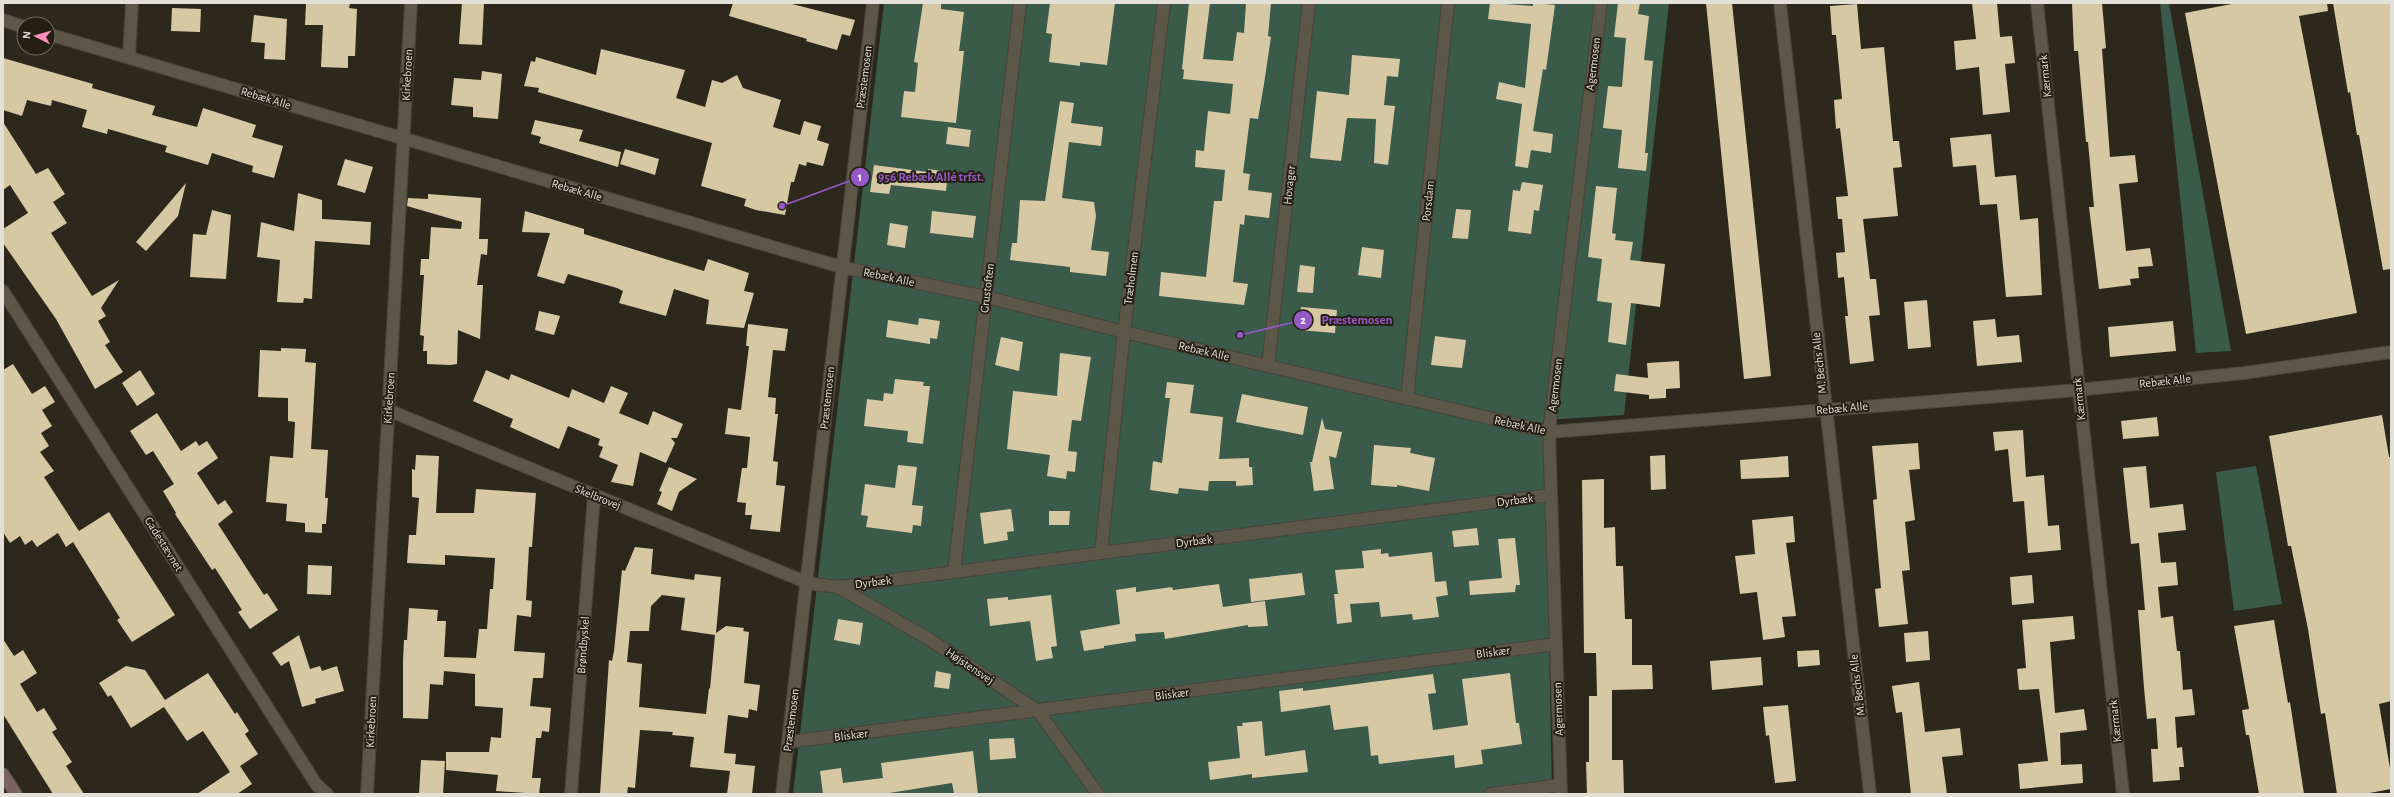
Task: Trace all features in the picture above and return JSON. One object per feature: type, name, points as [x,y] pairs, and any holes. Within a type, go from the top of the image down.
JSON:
[{"type":"street","points":[[129,57],[132,3]]},
{"type":"street","name":"Kirkebroen","points":[[367,794],[411,3]]},
{"type":"street","name":"Præstemosen","points":[[782,794],[808,583],[841,266],[873,3]]},
{"type":"street","name":"Grustoften","points":[[954,572],[1020,3]]},
{"type":"street","name":"Træholmen","points":[[1101,553],[1124,332],[1164,3]]},
{"type":"street","name":"Hovager","points":[[1268,366],[1310,3]]},
{"type":"street","name":"Porsdam","points":[[1407,399],[1448,3]]},
{"type":"street","name":"Agermosen","points":[[1561,789],[1549,495],[1549,432],[1601,3]]},
{"type":"street","name":"M. Bechs Alle","points":[[1780,3],[1824,409],[1870,794]]},
{"type":"street","name":"Kærmark","points":[[2037,3],[2123,794]]},
{"type":"street","points":[[3,20],[16,24]]},
{"type":"street","name":"Rebæk Alle","points":[[56,36],[404,140],[841,266],[986,296],[1124,332],[1549,432],[2078,390],[2244,373],[2391,352]]},
{"type":"street","name":"Gadestævnet","points":[[3,291],[316,784],[327,794]]},
{"type":"street","name":"Skelbrovej","points":[[388,410],[808,583]]},
{"type":"street","name":"Brøndbyskel","points":[[571,794],[594,495]]},
{"type":"street","name":"Dyrbæk","points":[[838,587],[1549,495]]},
{"type":"street","name":"Højstensvej","points":[[808,583],[838,587],[929,639],[1038,711],[1098,794]]},
{"type":"street","name":"Bliskær","points":[[788,742],[1556,644]]},
{"type":"street","points":[[3,774],[16,794]]},
{"type":"street","points":[[1491,794],[1561,789]]},
{"type":"green space","points":[[884,3],[1669,3],[1624,415],[1545,420],[1552,794],[793,794]]},
{"type":"green space","points":[[2160,3],[2169,3],[2231,351],[2196,353]]},
{"type":"green space","points":[[2256,466],[2282,604],[2234,611],[2216,472]]},
{"type":"building","points":[[306,3],[350,3],[349,8],[357,9],[355,56],[348,56],[348,68],[321,67],[323,25],[305,25]]},
{"type":"building","points":[[462,3],[484,3],[482,45],[459,44]]},
{"type":"building","points":[[733,3],[788,3],[855,20],[850,36],[842,34],[837,50],[806,41],[807,39],[729,16]]},
{"type":"building","points":[[923,3],[941,3],[941,9],[964,12],[959,51],[964,51],[956,123],[901,117],[904,91],[915,92],[918,63],[914,62]]},
{"type":"building","points":[[1050,3],[1115,3],[1107,65],[1080,62],[1080,66],[1049,62],[1052,34],[1046,33]]},
{"type":"building","points":[[1189,3],[1210,3],[1203,59],[1233,61],[1237,32],[1244,33],[1246,3],[1271,3],[1268,36],[1271,37],[1264,84],[1258,119],[1250,118],[1243,173],[1250,174],[1248,190],[1272,193],[1269,218],[1245,215],[1244,225],[1240,224],[1233,282],[1248,284],[1244,305],[1159,296],[1161,272],[1206,277],[1214,201],[1222,201],[1225,170],[1195,167],[1196,150],[1204,151],[1208,111],[1230,114],[1233,84],[1183,79],[1184,70],[1182,69]]},
{"type":"building","points":[[1490,3],[1533,6],[1533,3],[1555,5],[1546,70],[1543,69],[1533,131],[1553,134],[1551,153],[1531,150],[1528,168],[1515,166],[1522,104],[1496,99],[1499,82],[1525,88],[1531,24],[1488,19]]},
{"type":"building","points":[[1618,3],[1640,3],[1638,14],[1649,16],[1644,60],[1653,61],[1645,153],[1648,153],[1646,171],[1618,168],[1622,130],[1603,128],[1608,86],[1622,87],[1626,38],[1614,37]]},
{"type":"building","points":[[1706,3],[1732,3],[1771,376],[1744,379]]},
{"type":"building","points":[[1972,3],[1997,3],[2000,37],[2012,36],[2015,63],[2005,64],[2010,112],[1983,115],[1979,67],[1956,70],[1954,41],[1976,39]]},
{"type":"building","points":[[2072,3],[2102,3],[2106,48],[2102,49],[2110,157],[2135,155],[2138,182],[2119,184],[2126,251],[2150,248],[2153,266],[2138,267],[2139,278],[2130,279],[2131,285],[2099,289],[2089,207],[2094,207],[2088,142],[2086,142],[2078,51],[2074,51]]},
{"type":"building","points":[[2237,3],[2327,3],[2328,11],[2299,16],[2357,313],[2246,334],[2185,13]]},
{"type":"building","points":[[2333,3],[2391,3],[2391,269],[2383,270],[2359,135],[2357,135],[2350,92],[2348,93]]},
{"type":"building","points":[[1857,4],[1861,49],[1884,47],[1893,141],[1899,141],[1902,167],[1893,168],[1898,216],[1863,219],[1870,279],[1876,279],[1880,315],[1869,316],[1874,361],[1850,364],[1845,316],[1848,316],[1844,277],[1838,278],[1836,253],[1845,252],[1842,219],[1838,219],[1836,197],[1848,196],[1840,128],[1836,129],[1834,100],[1842,99],[1836,35],[1832,35],[1830,6]]},
{"type":"building","points":[[172,8],[201,9],[200,32],[171,31]]},
{"type":"building","points":[[254,15],[287,19],[285,60],[264,59],[265,43],[251,42]]},
{"type":"building","points":[[601,49],[685,70],[676,98],[705,107],[712,80],[722,83],[737,75],[743,88],[781,100],[773,127],[800,135],[804,121],[821,126],[817,140],[829,144],[823,166],[807,162],[806,166],[799,164],[794,182],[791,182],[785,215],[756,210],[744,206],[746,199],[701,186],[712,143],[538,92],[539,88],[524,86],[531,61],[535,62],[536,57],[596,75]]},
{"type":"building","points":[[1352,55],[1400,59],[1398,77],[1387,76],[1384,105],[1395,106],[1388,165],[1374,163],[1376,119],[1347,118],[1341,161],[1310,158],[1317,91],[1349,95]]},
{"type":"building","points":[[3,58],[93,84],[92,88],[155,106],[152,115],[197,127],[203,108],[256,125],[252,137],[283,146],[274,178],[252,172],[253,166],[212,153],[208,165],[165,152],[167,146],[108,129],[107,134],[82,127],[87,110],[52,100],[51,106],[27,100],[22,116],[3,110]]},
{"type":"building","points":[[482,71],[502,74],[498,119],[473,117],[473,107],[451,105],[454,78],[481,80]]},
{"type":"building","points":[[1060,101],[1074,103],[1071,123],[1103,127],[1101,146],[1069,142],[1062,198],[1094,202],[1096,216],[1091,250],[1109,252],[1106,276],[1070,272],[1070,267],[1010,260],[1012,243],[1017,243],[1020,200],[1045,201]]},
{"type":"building","points":[[535,120],[583,130],[579,141],[621,152],[618,167],[539,143],[541,137],[531,134]]},
{"type":"building","points":[[3,122],[36,174],[48,168],[65,194],[53,202],[67,223],[51,233],[92,296],[119,280],[101,308],[106,316],[98,321],[110,342],[105,345],[123,372],[95,389],[56,319],[3,243],[3,229],[28,213],[10,185],[3,190]]},
{"type":"building","points":[[948,127],[971,130],[969,147],[946,144]]},
{"type":"building","points":[[1991,134],[1995,177],[2016,175],[2020,220],[2038,218],[2042,295],[2006,297],[1997,204],[1980,205],[1976,165],[1953,167],[1950,138]]},
{"type":"building","points":[[625,149],[659,159],[655,175],[620,164]]},
{"type":"building","points":[[345,159],[373,167],[365,193],[337,185]]},
{"type":"building","points":[[874,165],[928,172],[928,169],[948,172],[946,191],[891,185],[889,194],[870,192]]},
{"type":"building","points":[[1522,182],[1543,185],[1539,211],[1534,210],[1531,234],[1508,231],[1513,190],[1520,191]]},
{"type":"building","points":[[186,183],[178,216],[146,251],[136,242]]},
{"type":"building","points":[[1596,186],[1617,188],[1612,233],[1616,234],[1615,240],[1633,242],[1630,260],[1665,264],[1660,307],[1631,303],[1626,345],[1608,342],[1612,303],[1597,301],[1602,259],[1588,257]]},
{"type":"building","points":[[298,193],[322,200],[322,219],[371,222],[370,245],[315,241],[312,299],[304,298],[303,303],[277,302],[280,260],[257,257],[261,222],[294,231]]},
{"type":"building","points":[[428,194],[481,198],[479,239],[488,239],[487,255],[481,254],[477,285],[483,285],[480,339],[458,330],[457,364],[427,364],[427,351],[423,351],[424,336],[420,335],[424,275],[420,275],[421,259],[429,259],[431,227],[461,229],[462,222],[407,206],[408,198],[428,199]]},
{"type":"building","points":[[1456,209],[1471,210],[1468,239],[1452,238]]},
{"type":"building","points":[[212,210],[231,215],[226,279],[190,277],[193,234],[206,235]]},
{"type":"building","points":[[525,211],[584,229],[584,234],[704,271],[708,259],[749,273],[744,291],[754,293],[744,328],[706,324],[709,300],[674,289],[666,316],[619,303],[623,291],[617,288],[568,274],[564,284],[537,276],[550,233],[522,232]]},
{"type":"building","points":[[932,211],[976,216],[973,238],[930,233]]},
{"type":"building","points":[[890,223],[908,226],[905,248],[887,245]]},
{"type":"building","points":[[1362,247],[1384,250],[1381,278],[1358,275]]},
{"type":"building","points":[[1300,265],[1315,267],[1313,293],[1297,292]]},
{"type":"building","points":[[1927,300],[1931,347],[1908,349],[1904,302]]},
{"type":"building","points":[[1301,307],[1337,310],[1335,333],[1299,330]]},
{"type":"building","points":[[539,311],[560,316],[554,335],[535,330]]},
{"type":"building","points":[[919,318],[940,321],[937,339],[930,338],[930,344],[886,337],[888,320],[918,325]]},
{"type":"building","points":[[1995,319],[1997,337],[2019,335],[2022,362],[1977,366],[1973,321]]},
{"type":"building","points":[[2173,321],[2176,351],[2110,357],[2108,327]]},
{"type":"building","points":[[748,324],[788,329],[785,351],[773,350],[768,397],[776,398],[775,414],[778,414],[773,461],[778,462],[776,485],[785,486],[780,532],[750,529],[752,515],[745,515],[746,503],[737,502],[742,468],[747,468],[750,437],[725,434],[728,408],[741,410],[749,346],[746,346]]},
{"type":"building","points":[[1435,336],[1466,340],[1462,368],[1431,365]]},
{"type":"building","points":[[1001,337],[1023,342],[1019,371],[995,365]]},
{"type":"building","points":[[281,348],[306,349],[305,362],[316,363],[311,449],[328,450],[325,498],[328,498],[326,524],[322,524],[322,533],[305,532],[305,523],[286,521],[287,504],[266,502],[270,456],[293,458],[295,422],[288,421],[288,398],[258,397],[260,350],[281,351]]},
{"type":"building","points":[[1060,353],[1091,357],[1081,421],[1072,420],[1068,451],[1077,452],[1075,472],[1067,471],[1066,479],[1047,476],[1050,455],[1007,449],[1013,391],[1057,396]]},
{"type":"building","points":[[1679,361],[1680,388],[1666,389],[1666,398],[1649,399],[1649,395],[1614,391],[1616,374],[1648,378],[1647,363]]},
{"type":"building","points":[[13,364],[32,394],[45,386],[55,402],[42,410],[52,426],[41,433],[49,446],[40,452],[54,471],[44,477],[79,531],[109,512],[175,615],[132,642],[117,620],[120,618],[73,542],[66,547],[58,533],[37,547],[32,540],[25,545],[20,536],[10,543],[3,532],[3,370]]},
{"type":"building","points":[[140,370],[155,394],[137,406],[122,383]]},
{"type":"building","points":[[486,370],[509,380],[511,374],[569,398],[572,389],[604,403],[611,386],[628,393],[619,413],[648,425],[653,411],[683,424],[677,438],[671,438],[675,443],[666,463],[640,452],[633,486],[611,482],[618,465],[599,457],[603,447],[598,445],[600,439],[568,426],[559,449],[510,427],[513,419],[473,401]]},
{"type":"building","points":[[895,379],[924,382],[923,386],[930,386],[923,444],[907,442],[908,431],[864,426],[867,399],[883,401],[884,393],[893,394]]},
{"type":"building","points":[[1167,382],[1194,385],[1190,413],[1223,417],[1219,459],[1249,458],[1249,467],[1252,467],[1253,485],[1236,486],[1236,481],[1209,481],[1208,491],[1179,488],[1178,494],[1150,490],[1153,461],[1162,463],[1170,398],[1165,398]]},
{"type":"building","points":[[1242,394],[1308,407],[1303,435],[1236,422]]},
{"type":"building","points":[[157,413],[181,451],[196,441],[199,446],[207,441],[218,458],[197,473],[218,505],[225,500],[233,512],[218,524],[264,595],[267,593],[278,610],[250,629],[238,612],[242,610],[215,568],[212,570],[175,514],[176,513],[163,491],[174,484],[153,451],[146,455],[130,431]]},
{"type":"building","points":[[2382,415],[2389,457],[2391,457],[2391,701],[2379,704],[2391,774],[2391,789],[2364,794],[2337,794],[2325,713],[2321,714],[2308,629],[2291,546],[2288,546],[2269,436]]},
{"type":"building","points":[[2157,417],[2159,436],[2123,439],[2121,421]]},
{"type":"building","points":[[1322,418],[1325,429],[1342,432],[1336,458],[1329,456],[1334,489],[1314,491],[1310,462],[1312,462]]},
{"type":"building","points":[[2023,430],[2026,477],[2044,475],[2048,526],[2059,525],[2061,550],[2028,553],[2024,501],[2013,502],[2008,449],[1995,451],[1993,432]]},
{"type":"building","points":[[1918,443],[1920,469],[1909,470],[1915,520],[1905,522],[1910,570],[1902,571],[1908,624],[1879,627],[1875,589],[1881,588],[1873,500],[1877,499],[1872,446]]},
{"type":"building","points":[[1374,445],[1411,448],[1410,453],[1435,458],[1429,491],[1397,485],[1397,487],[1371,485]]},
{"type":"building","points":[[416,455],[439,456],[436,513],[474,513],[476,489],[536,493],[532,547],[529,547],[526,600],[532,601],[531,617],[517,615],[514,651],[545,653],[543,678],[533,678],[530,706],[551,708],[549,732],[542,731],[541,738],[536,738],[532,778],[541,778],[539,794],[496,791],[498,775],[446,770],[446,752],[489,752],[491,737],[501,738],[503,708],[475,706],[475,674],[444,671],[443,685],[430,684],[428,719],[403,718],[404,640],[407,640],[409,608],[438,610],[437,621],[446,621],[444,657],[476,658],[479,629],[487,629],[490,589],[493,589],[495,558],[445,555],[445,565],[407,563],[409,535],[416,535],[419,498],[412,497],[412,469],[415,470]]},
{"type":"building","points":[[1665,455],[1666,489],[1651,490],[1650,456]]},
{"type":"building","points":[[1788,456],[1789,477],[1741,479],[1740,460]]},
{"type":"building","points":[[898,465],[917,467],[912,505],[923,506],[921,526],[913,525],[912,533],[866,527],[868,516],[861,515],[865,484],[895,488]]},
{"type":"building","points":[[2146,466],[2150,508],[2183,504],[2186,530],[2158,533],[2161,563],[2176,562],[2178,585],[2158,587],[2161,618],[2173,616],[2177,651],[2180,651],[2183,690],[2192,689],[2195,715],[2175,717],[2177,748],[2182,747],[2184,767],[2179,767],[2180,780],[2153,782],[2151,749],[2158,749],[2156,718],[2147,719],[2138,610],[2145,610],[2139,543],[2131,544],[2123,468]]},
{"type":"building","points":[[669,467],[697,479],[679,492],[672,511],[657,504],[662,492],[659,491]]},
{"type":"building","points":[[1604,479],[1604,528],[1615,527],[1616,566],[1623,566],[1625,619],[1632,619],[1632,665],[1652,665],[1653,689],[1612,690],[1612,760],[1623,760],[1624,794],[1587,794],[1586,762],[1589,762],[1589,696],[1597,696],[1596,653],[1584,653],[1582,480]]},
{"type":"building","points":[[1011,509],[1014,531],[1007,532],[1008,540],[984,544],[980,513]]},
{"type":"building","points":[[1049,511],[1070,511],[1069,525],[1049,525]]},
{"type":"building","points":[[1793,516],[1795,542],[1786,543],[1796,616],[1782,617],[1785,637],[1763,640],[1757,592],[1740,594],[1735,556],[1755,554],[1752,520]]},
{"type":"building","points":[[1477,528],[1479,545],[1454,547],[1452,531]]},
{"type":"building","points":[[1515,538],[1520,585],[1516,585],[1515,592],[1470,595],[1469,581],[1502,578],[1498,539]]},
{"type":"building","points":[[635,547],[653,549],[651,574],[694,580],[695,574],[721,577],[716,633],[726,626],[744,628],[743,631],[749,632],[744,683],[760,685],[757,711],[749,709],[748,718],[728,715],[724,753],[736,754],[735,764],[755,766],[752,794],[727,794],[730,771],[690,767],[694,737],[672,735],[673,732],[640,730],[635,788],[628,787],[627,794],[600,794],[609,660],[612,661],[614,651],[622,570],[625,571]],"holes":[[[662,595],[685,598],[681,630],[715,635],[706,714],[639,707],[642,664],[627,662],[630,631],[649,631],[651,606]]]},
{"type":"building","points":[[1381,549],[1381,554],[1388,553],[1389,557],[1432,552],[1435,582],[1446,581],[1448,595],[1436,597],[1439,617],[1413,620],[1412,614],[1381,617],[1379,602],[1350,604],[1352,622],[1337,624],[1334,594],[1338,594],[1335,570],[1364,568],[1362,551]]},
{"type":"building","points":[[308,565],[332,566],[331,595],[307,594]]},
{"type":"building","points":[[1302,573],[1305,595],[1251,602],[1249,579]]},
{"type":"building","points":[[2032,575],[2034,603],[2012,605],[2010,577]]},
{"type":"building","points":[[1219,584],[1223,607],[1265,601],[1268,626],[1248,627],[1248,625],[1165,639],[1164,632],[1135,634],[1136,641],[1084,651],[1080,631],[1120,624],[1116,590],[1136,587],[1136,592],[1172,587],[1173,590]]},
{"type":"building","points":[[1051,595],[1057,646],[1051,647],[1053,658],[1036,661],[1030,621],[990,626],[987,599],[1008,597],[1008,600]]},
{"type":"building","points":[[2073,616],[2075,639],[2050,642],[2055,713],[2084,709],[2087,730],[2060,733],[2061,765],[2082,764],[2083,783],[2020,789],[2018,764],[2048,761],[2039,689],[2019,690],[2017,669],[2026,668],[2022,620]]},
{"type":"building","points":[[838,619],[863,623],[860,645],[834,640]]},
{"type":"building","points":[[2274,620],[2288,703],[2290,702],[2304,794],[2259,794],[2249,735],[2246,735],[2242,710],[2249,709],[2234,626]]},
{"type":"building","points":[[1928,631],[1930,660],[1906,662],[1904,633]]},
{"type":"building","points":[[299,635],[310,669],[320,666],[322,671],[337,666],[344,691],[315,699],[316,703],[302,707],[289,661],[281,666],[272,653]]},
{"type":"building","points":[[3,639],[14,656],[23,650],[37,673],[20,684],[37,712],[44,708],[57,729],[52,732],[72,762],[66,766],[84,794],[53,794],[3,714]]},
{"type":"building","points":[[1819,650],[1820,665],[1798,667],[1797,651]]},
{"type":"building","points":[[1761,657],[1763,685],[1712,690],[1710,661]]},
{"type":"building","points":[[126,666],[145,670],[165,700],[208,673],[235,714],[237,712],[249,731],[245,734],[258,754],[240,766],[252,784],[237,794],[197,794],[230,772],[203,731],[187,741],[164,707],[131,728],[111,695],[108,697],[99,683]]},
{"type":"building","points":[[936,671],[951,674],[949,689],[934,687]]},
{"type":"building","points":[[1510,673],[1516,723],[1519,723],[1522,744],[1481,750],[1483,764],[1455,768],[1454,755],[1379,764],[1378,755],[1371,756],[1368,726],[1334,730],[1330,705],[1281,712],[1279,691],[1303,688],[1303,691],[1433,674],[1436,693],[1428,694],[1433,730],[1468,725],[1462,679]]},
{"type":"building","points":[[1919,682],[1925,732],[1960,728],[1963,755],[1942,757],[1947,794],[1911,794],[1902,712],[1896,713],[1892,686]]},
{"type":"building","points":[[1788,705],[1796,781],[1775,783],[1769,735],[1766,736],[1763,707]]},
{"type":"building","points":[[1262,721],[1265,756],[1305,750],[1308,772],[1252,778],[1252,774],[1210,780],[1208,762],[1240,758],[1237,726],[1243,726],[1242,723]]},
{"type":"building","points":[[1014,738],[1016,758],[990,760],[989,739]]},
{"type":"building","points":[[973,751],[978,794],[954,794],[952,783],[883,794],[823,794],[820,771],[841,768],[843,783],[883,778],[881,763]]},
{"type":"building","points":[[421,760],[445,761],[443,794],[419,794]]},
{"type":"place","name":"956 Rebæk Allé trfst.","points":[[782,206]]},
{"type":"place","name":"Præstemosen","points":[[1240,335]]}]
